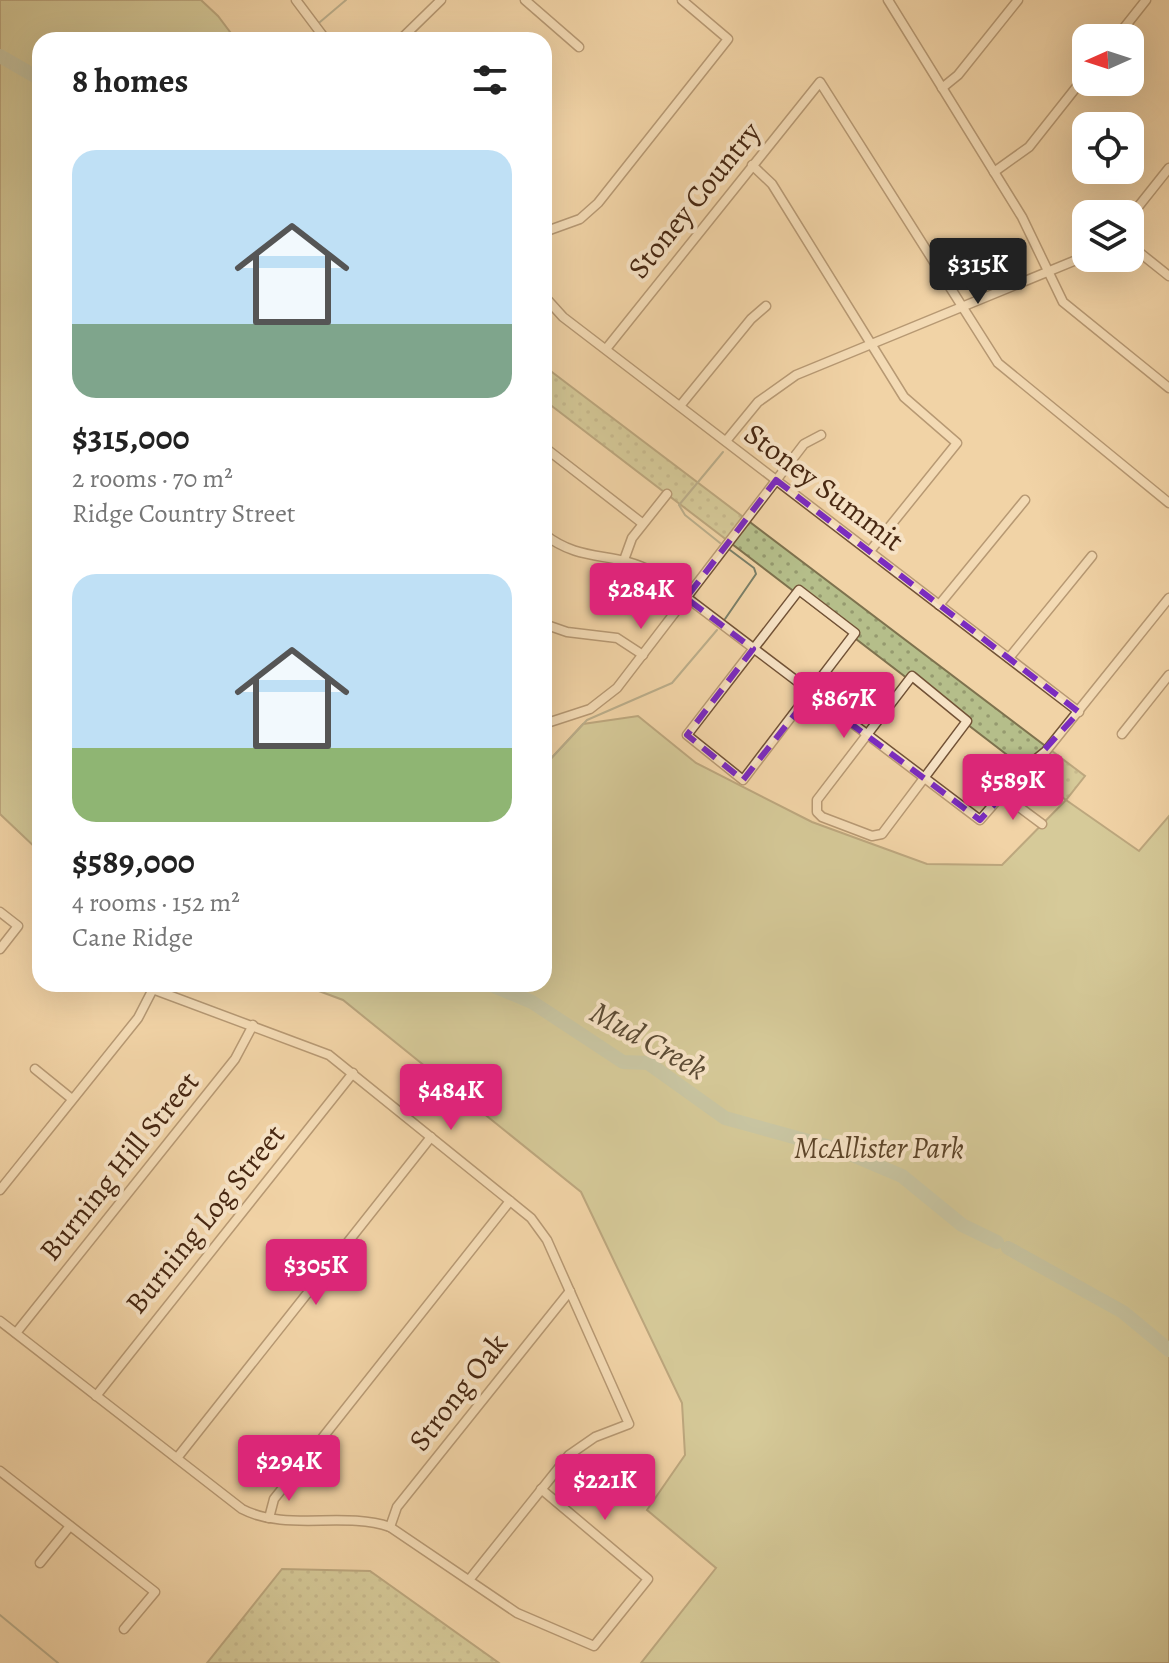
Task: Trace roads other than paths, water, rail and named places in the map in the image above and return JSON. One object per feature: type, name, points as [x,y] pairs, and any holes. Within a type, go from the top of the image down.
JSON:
[{"type":"street","points":[[296,0],[320,32]]},
{"type":"street","points":[[408,32],[441,0]]},
{"type":"street","points":[[525,0],[579,47]]},
{"type":"street","points":[[552,229],[580,219],[598,203],[728,39],[682,0]]},
{"type":"street","points":[[888,0],[1035,240],[1069,309],[1169,388]]},
{"type":"street","points":[[942,88],[958,75],[1018,0]]},
{"type":"street","points":[[1127,24],[1146,0]]},
{"type":"street","name":"Stoney Country","points":[[606,349],[820,82],[961,309]]},
{"type":"street","points":[[994,172],[1029,147],[1072,93]]},
{"type":"street","points":[[752,165],[772,184],[904,397],[957,443],[870,551]]},
{"type":"street","points":[[1144,200],[1169,168]]},
{"type":"street","points":[[1144,256],[1169,276]]},
{"type":"street","points":[[726,441],[758,402],[781,384],[1072,262]]},
{"type":"street","name":"Stoney Summit","points":[[552,305],[563,317],[1079,712]]},
{"type":"street","points":[[680,406],[751,319],[766,306]]},
{"type":"street","points":[[961,309],[998,363],[1169,503]]},
{"type":"street","points":[[552,723],[600,703],[617,688],[808,439],[821,435]]},
{"type":"street","points":[[552,454],[642,523]]},
{"type":"street","points":[[624,560],[642,523],[667,494]]},
{"type":"street","points":[[939,605],[1025,500]]},
{"type":"street","points":[[552,539],[574,553],[624,560],[653,572],[866,737],[980,820],[1026,767],[1045,752],[1169,598]]},
{"type":"street","points":[[1009,658],[1092,556]]},
{"type":"street","points":[[799,590],[855,633],[811,694],[743,780],[687,735],[799,590]]},
{"type":"street","points":[[552,627],[567,632],[617,638],[643,655]]},
{"type":"street","points":[[1122,734],[1169,675]]},
{"type":"street","points":[[912,676],[967,721],[923,780],[878,836],[822,817],[817,812],[817,800],[912,676]]},
{"type":"street","points":[[1003,795],[1042,824]]},
{"type":"street","points":[[0,912],[18,926],[0,949]]},
{"type":"street","points":[[1,1187],[138,1018],[151,992]]},
{"type":"street","points":[[161,992],[320,1050],[353,1073],[541,1229],[629,1424],[595,1437],[577,1448],[469,1580]]},
{"type":"street","name":"Burning Hill Street","points":[[16,1333],[235,1059],[253,1025]]},
{"type":"street","points":[[35,1069],[72,1099]]},
{"type":"street","name":"Burning Log Street","points":[[96,1396],[353,1073]]},
{"type":"street","points":[[177,1458],[431,1137]]},
{"type":"street","points":[[269,1518],[274,1499],[510,1201]]},
{"type":"street","name":"Strong Oak","points":[[390,1527],[397,1507],[570,1291]]},
{"type":"street","points":[[0,1321],[242,1509],[269,1518],[372,1522],[390,1527],[517,1613],[594,1646],[648,1579],[541,1489]]},
{"type":"street","points":[[0,1471],[155,1592],[124,1629]]},
{"type":"street","points":[[40,1563],[70,1526]]},
{"type":"waterway","points":[[320,22],[346,0]]},
{"type":"waterway","name":"Mud Creek","points":[[0,56],[32,74]]},
{"type":"waterway","points":[[720,543],[685,515],[679,505],[723,452]]},
{"type":"waterway","points":[[725,619],[756,574],[754,568],[730,550]]},
{"type":"waterway","points":[[552,757],[587,720],[672,683],[717,630]]},
{"type":"waterway","name":"Mud Creek","points":[[508,992],[532,1002],[623,1062],[648,1063],[725,1118],[841,1150],[902,1176],[962,1225],[997,1242]]},
{"type":"waterway","name":"Mud Creek","points":[[1008,1248],[1123,1312],[1169,1350]]},
{"type":"waterway","points":[[0,1615],[58,1663]]},
{"type":"park label","name":"McAllister Park","points":[[879,1148]]}]
